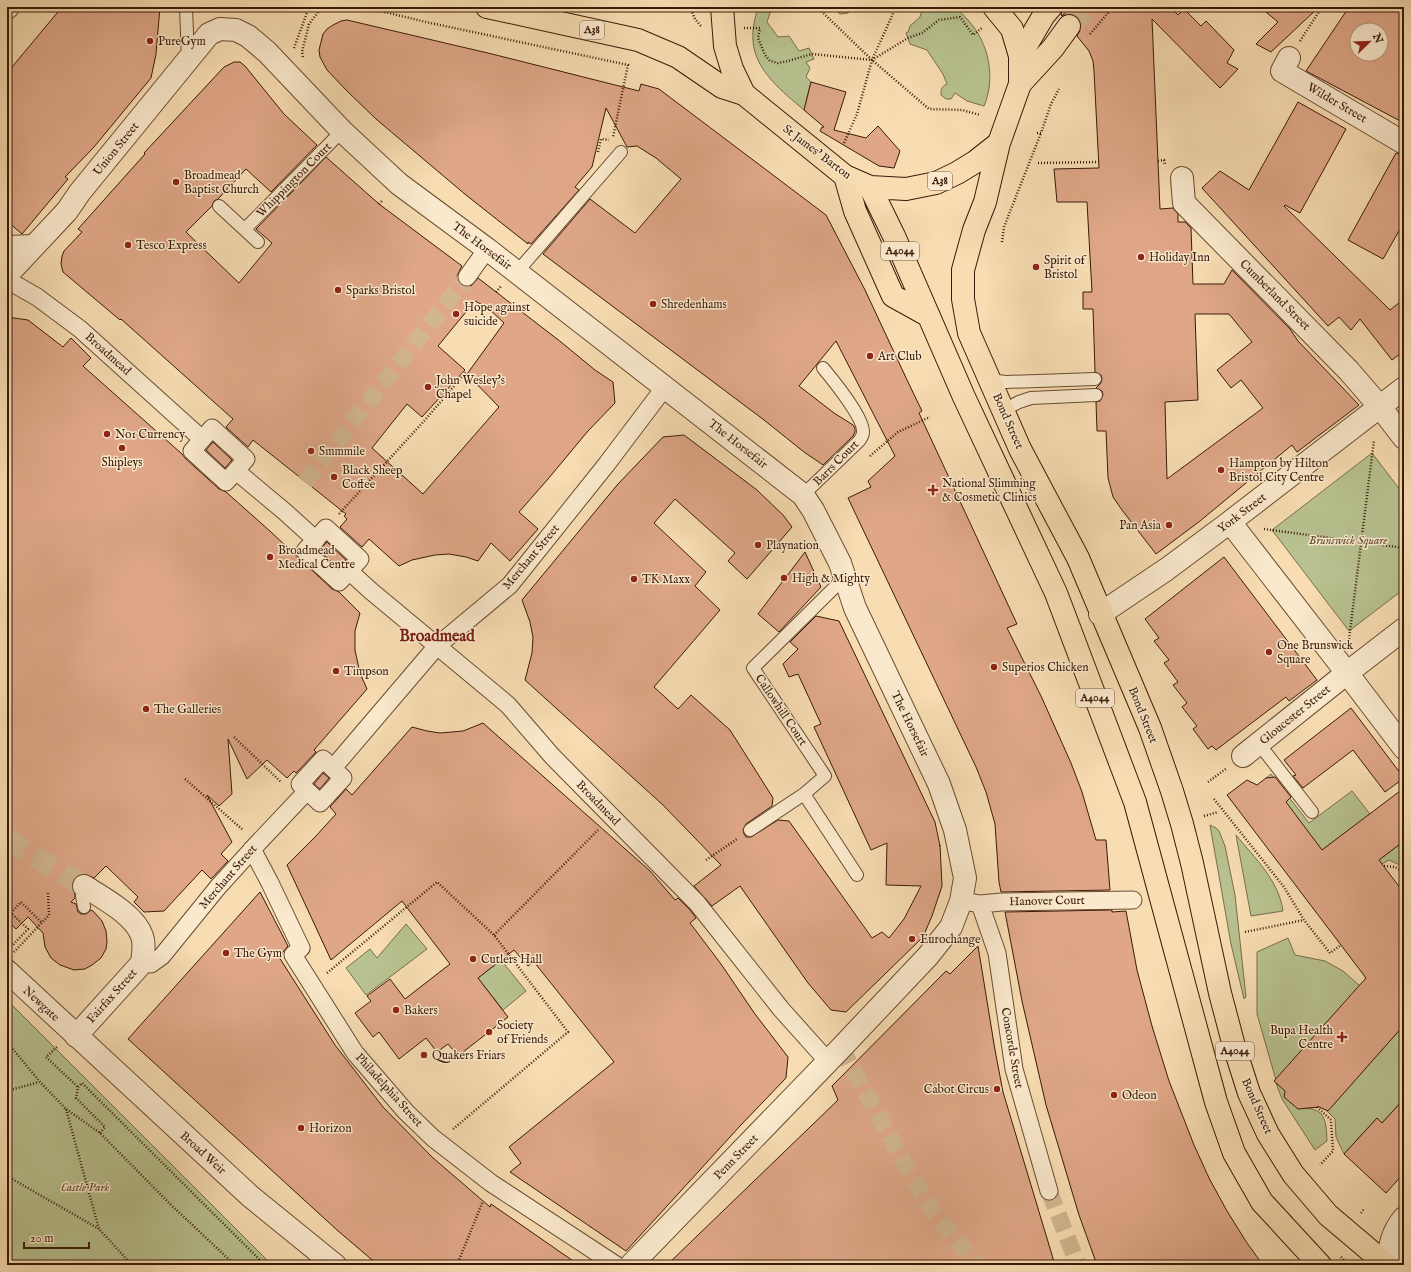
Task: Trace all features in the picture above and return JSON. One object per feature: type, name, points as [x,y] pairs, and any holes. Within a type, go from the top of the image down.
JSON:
[{"type":"main road","name":"A38","points":[[487,7],[638,40],[678,57],[722,87],[744,94]]},
{"type":"main road","name":"St James' Barton","points":[[722,7],[725,46],[732,68],[744,94],[845,176],[870,187],[906,189],[936,183],[957,173],[999,143]]},
{"type":"main road","points":[[994,7],[1012,29],[1020,56],[1020,84],[999,143]]},
{"type":"main road","points":[[1020,56],[1050,7]]},
{"type":"main road","points":[[1020,84],[1053,48],[1078,32]]},
{"type":"main road","name":"Bond Street","points":[[999,143],[985,202],[974,230],[963,270],[962,300],[969,333],[1020,449],[1078,558],[1100,614],[1150,728],[1178,809],[1192,863],[1220,993],[1234,1046],[1249,1093],[1268,1134],[1293,1174],[1328,1215],[1388,1265]]},
{"type":"main road","points":[[845,176],[855,211],[893,296],[929,316]]},
{"type":"main road","name":"A4044","points":[[870,187],[894,236],[967,403],[1056,593],[1135,802],[1216,1102],[1234,1154],[1262,1202],[1320,1265]]},
{"type":"street","name":"The Horsefair","points":[[188,61],[209,34],[220,29],[236,30],[248,36],[285,71],[342,131],[399,184],[517,272],[804,495],[814,510],[840,563],[855,608],[939,784],[955,830],[971,902],[928,956],[833,1053]]},
{"type":"street","name":"Wilder Street","points":[[1289,58],[1282,71],[1404,143]]},
{"type":"street","name":"Union Street","points":[[10,279],[34,246],[67,211],[85,186],[188,61]]},
{"type":"street","name":"Cumberland Street","points":[[1182,178],[1184,203],[1349,370],[1380,407]]},
{"type":"street","points":[[7,247],[34,246]]},
{"type":"street","points":[[467,277],[487,249]]},
{"type":"street","name":"Broadmead","points":[[10,279],[80,329],[202,439]]},
{"type":"street","name":"Merchant Street","points":[[151,964],[162,956],[218,887],[255,846],[304,796],[300,784],[323,759],[333,768],[437,646],[510,585],[606,465],[665,387]]},
{"type":"street","name":"York Street","points":[[1100,614],[1155,578],[1404,388]]},
{"type":"street","points":[[1380,407],[1404,438]]},
{"type":"street","points":[[212,428],[246,459],[236,471],[226,482],[192,451],[212,428]]},
{"type":"street","points":[[236,471],[284,511],[321,534],[360,559],[339,582],[305,551],[321,534]]},
{"type":"street","points":[[1230,522],[1404,748]]},
{"type":"street","name":"Broadmead","points":[[349,571],[508,705],[552,756],[697,903],[781,1009],[833,1053]]},
{"type":"street","points":[[1347,673],[1404,629]]},
{"type":"street","name":"Gloucester Street","points":[[1251,750],[1347,673]]},
{"type":"street","name":"Philadelphia Street","points":[[255,846],[270,883],[301,948],[293,955],[355,1053],[406,1112],[433,1138],[490,1183],[616,1265]]},
{"type":"street","name":"Fairfax Street","points":[[74,1034],[142,963],[144,951],[142,937],[136,924],[114,905],[87,895]]},
{"type":"street","name":"Hanover Court","points":[[971,902],[1133,900]]},
{"type":"street","name":"Concorde Street","points":[[971,902],[997,953],[1014,1069],[1049,1191]]},
{"type":"street","name":"Newgate","points":[[10,963],[74,1034]]},
{"type":"street","name":"Broad Weir","points":[[74,1034],[250,1196],[335,1265]]},
{"type":"street","name":"Penn Street","points":[[631,1265],[833,1053]]},
{"type":"street","points":[[1388,1265],[1390,1243],[1395,1230],[1404,1218]]},
{"type":"lane","points":[[186,7],[188,61]]},
{"type":"lane","name":"Whippington Court","points":[[245,229],[342,131]]},
{"type":"lane","points":[[517,272],[621,152]]},
{"type":"lane","points":[[219,206],[258,242]]},
{"type":"lane","name":"Barrs Court","points":[[804,495],[859,441],[863,434],[863,427],[848,400],[823,368]]},
{"type":"lane","points":[[989,380],[1006,382],[1095,379]]},
{"type":"lane","points":[[1004,410],[1019,402],[1031,398],[1096,395]]},
{"type":"lane","name":"Callowhill Court","points":[[750,830],[804,794],[825,776],[753,668],[845,577]]},
{"type":"lane","points":[[1251,750],[1312,812]]},
{"type":"lane","points":[[804,794],[857,875]]},
{"type":"path","points":[[285,71],[309,7]]},
{"type":"path","points":[[303,59],[302,52],[309,24],[322,7]]},
{"type":"path","points":[[364,7],[426,22],[628,65],[612,140],[601,139],[596,159]]},
{"type":"path","points":[[818,7],[872,60],[929,109],[962,110],[980,115]]},
{"type":"path","points":[[844,143],[857,114],[872,60],[896,7]]},
{"type":"path","points":[[1078,32],[1113,7]]},
{"type":"path","points":[[1289,58],[1322,7]]},
{"type":"path","points":[[747,27],[760,28],[758,38],[765,56],[770,61],[778,63],[812,54],[872,60],[908,38],[922,33],[939,20],[960,17],[973,35],[984,27]]},
{"type":"path","points":[[1002,242],[1004,227],[1039,133],[1059,89]]},
{"type":"path","points":[[1038,163],[1099,162]]},
{"type":"path","points":[[321,534],[467,372]]},
{"type":"path","points":[[1347,673],[1350,631],[1372,453],[1380,407]]},
{"type":"path","points":[[870,457],[898,432],[930,417]]},
{"type":"path","points":[[1230,522],[1272,530],[1404,548]]},
{"type":"path","points":[[234,737],[304,796]]},
{"type":"path","points":[[185,779],[255,846]]},
{"type":"path","points":[[1214,799],[1284,887],[1304,920],[1330,953],[1341,945]]},
{"type":"path","points":[[1204,816],[1218,812]]},
{"type":"path","points":[[494,935],[610,816]]},
{"type":"path","points":[[706,860],[750,830]]},
{"type":"path","points":[[1384,866],[1395,868],[1404,873]]},
{"type":"path","points":[[311,985],[437,882],[494,935],[568,1032],[451,1131],[433,1138]]},
{"type":"path","points":[[10,963],[37,927],[49,915],[48,892]]},
{"type":"path","points":[[7,951],[28,929],[11,913],[21,902],[42,923]]},
{"type":"path","points":[[1245,932],[1304,920]]},
{"type":"path","points":[[74,1034],[46,1057],[78,1087]]},
{"type":"path","points":[[7,1042],[40,1082],[66,1109],[100,1133],[171,1205],[235,1265]]},
{"type":"path","points":[[7,1091],[40,1082]]},
{"type":"path","points":[[100,1133],[105,1127],[76,1098],[78,1087],[82,1083],[266,1265]]},
{"type":"path","points":[[1317,1108],[1331,1120],[1333,1151],[1320,1165]]},
{"type":"path","points":[[66,1109],[99,1229]]},
{"type":"path","points":[[7,1224],[7,1176],[99,1229],[132,1265]]},
{"type":"path","points":[[457,1265],[490,1183]]},
{"type":"green space","points":[[758,7],[772,7],[767,22],[778,37],[789,36],[799,51],[809,48],[814,59],[806,62],[810,68],[806,77],[811,82],[804,110],[771,80],[759,62],[753,41],[754,24]]},
{"type":"green space","points":[[832,7],[853,7],[848,13],[840,14]]},
{"type":"green space","points":[[923,7],[954,7],[960,11],[975,29],[985,50],[990,73],[988,95],[984,106],[967,101],[955,93],[951,99],[946,99],[941,95],[942,88],[947,84],[943,74],[927,50],[910,44],[906,33],[908,32],[910,26],[920,17]]},
{"type":"green space","name":"Brunswick Square","points":[[1372,453],[1404,495],[1404,589],[1349,631],[1272,530]]},
{"type":"green space","points":[[1271,774],[1309,823],[1352,791],[1370,814],[1322,850],[1265,779]]},
{"type":"green space","points":[[1210,825],[1219,831],[1225,846],[1235,895],[1246,997],[1244,999],[1231,944]]},
{"type":"green space","points":[[1236,835],[1265,870],[1277,890],[1283,911],[1251,916]]},
{"type":"green space","points":[[1404,841],[1404,867],[1389,860],[1382,864],[1379,860]]},
{"type":"green space","points":[[406,924],[427,949],[366,995],[346,968],[370,949],[377,958]]},
{"type":"green space","points":[[1288,938],[1295,955],[1325,961],[1343,971],[1360,986],[1276,1080],[1257,1014],[1257,952]]},
{"type":"green space","points":[[501,960],[526,991],[503,1010],[478,978]]},
{"type":"green space","name":"Castle Park","points":[[7,1000],[272,1265],[7,1265]]},
{"type":"green space","points":[[1404,1025],[1404,1099],[1382,1123],[1377,1118],[1344,1154],[1336,1137],[1335,1119],[1326,1110],[1329,1109]]},
{"type":"green space","points":[[1276,1083],[1284,1088],[1298,1108],[1307,1108],[1319,1112],[1325,1120],[1327,1141],[1315,1150],[1282,1099]]},
{"type":"building","points":[[62,7],[160,7],[156,54],[151,78],[94,147],[65,177],[68,179],[22,234],[7,221],[7,73]]},
{"type":"building","points":[[1063,7],[1170,7],[1178,15],[1184,9],[1201,26],[1206,21],[1234,50],[1227,63],[1238,69],[1220,88],[1152,19],[1160,209],[1173,208],[1178,214],[1178,222],[1185,222],[1191,228],[1193,284],[1224,284],[1232,270],[1290,329],[1298,341],[1359,405],[1297,452],[1292,445],[1200,521],[1156,554],[1113,497],[1108,478],[1106,431],[1097,431],[1096,402],[1100,401],[1103,395],[1102,391],[1096,388],[1101,383],[1102,379],[1101,375],[1095,372],[1093,309],[1083,309],[1083,292],[1092,292],[1087,202],[1057,202],[1054,169],[1099,168],[1094,71],[1093,61],[1089,51],[1077,36],[1081,28],[1080,21],[1076,16],[1071,14],[1061,15]],"holes":[[[1195,314],[1229,314],[1252,342],[1217,370],[1231,388],[1241,380],[1263,408],[1167,479],[1165,402],[1198,400]]]},
{"type":"building","points":[[1260,7],[1319,7],[1271,52],[1256,44],[1278,22]]},
{"type":"building","points":[[1349,7],[1404,7],[1404,123],[1306,71]]},
{"type":"building","points":[[347,20],[492,54],[639,91],[641,84],[659,89],[826,215],[865,290],[922,411],[919,413],[1017,624],[1007,628],[1041,696],[1071,763],[1082,792],[1096,840],[1106,840],[1110,890],[1001,892],[995,824],[986,792],[976,767],[848,498],[871,487],[868,481],[895,456],[836,341],[799,386],[855,428],[853,436],[823,465],[543,254],[590,199],[635,233],[681,179],[656,158],[637,146],[627,147],[606,108],[592,167],[575,187],[579,190],[531,244],[528,242],[528,244],[466,195],[376,119],[327,70],[320,57],[319,50],[323,34],[333,25]]},
{"type":"building","points":[[234,62],[240,62],[245,66],[284,114],[317,145],[271,192],[246,169],[186,232],[239,283],[272,243],[256,229],[326,157],[379,204],[462,266],[457,276],[461,285],[466,287],[471,286],[478,278],[595,370],[613,382],[615,403],[588,431],[519,512],[538,529],[510,561],[491,543],[478,561],[449,554],[435,555],[412,560],[399,566],[369,539],[362,547],[340,527],[347,519],[344,516],[346,514],[253,440],[248,447],[226,427],[233,419],[121,319],[120,320],[63,272],[61,264],[62,256],[64,251],[82,232],[78,229],[145,154],[144,153],[224,67]],"holes":[[[475,301],[488,308],[504,323],[467,374],[499,407],[423,494],[372,448],[407,404],[422,417],[465,370],[438,346]]]},
{"type":"building","points":[[811,82],[846,92],[834,130],[866,138],[878,126],[900,151],[894,168],[879,166],[820,131],[822,127],[824,127],[804,110]]},
{"type":"building","points":[[1298,102],[1346,129],[1300,213],[1285,205],[1284,206],[1390,310],[1404,299],[1404,351],[1392,360],[1360,319],[1351,330],[1339,317],[1328,326],[1202,188],[1220,171],[1249,190]]},
{"type":"building","points":[[1396,153],[1404,155],[1404,222],[1383,259],[1348,240]]},
{"type":"building","points":[[7,317],[28,320],[63,347],[71,338],[91,358],[83,366],[219,489],[226,492],[271,532],[332,589],[339,592],[360,613],[355,631],[355,650],[360,673],[367,689],[314,750],[316,752],[296,773],[294,771],[287,778],[267,760],[247,779],[228,739],[232,794],[219,806],[207,795],[232,842],[221,854],[228,861],[211,879],[202,870],[164,911],[144,912],[134,902],[138,897],[106,866],[94,878],[84,874],[78,875],[74,879],[72,886],[75,898],[71,902],[76,904],[78,912],[81,914],[86,914],[91,910],[93,911],[102,921],[106,931],[106,949],[101,958],[85,969],[74,970],[60,965],[51,958],[45,947],[43,933],[28,917],[16,929],[7,920]]},
{"type":"building","points":[[684,435],[757,490],[783,515],[792,527],[747,579],[728,561],[735,553],[675,499],[654,523],[706,572],[695,586],[720,610],[654,687],[678,709],[691,695],[730,730],[773,798],[772,806],[746,824],[743,830],[744,834],[746,837],[751,837],[778,820],[789,821],[872,938],[882,932],[889,938],[904,919],[921,886],[886,885],[887,843],[871,850],[814,727],[821,724],[798,674],[789,677],[783,664],[798,649],[790,642],[816,616],[839,621],[935,822],[940,845],[942,886],[923,937],[846,1012],[831,1010],[808,983],[740,886],[712,906],[694,886],[721,865],[663,805],[525,680],[532,653],[533,637],[530,622],[522,600],[618,484],[663,437]]},
{"type":"building","points":[[213,442],[232,460],[225,468],[206,450]]},
{"type":"building","points":[[327,542],[346,560],[338,568],[319,550]]},
{"type":"building","points":[[805,552],[821,587],[779,632],[758,614]]},
{"type":"building","name":"One Brunswick Square","points":[[1224,557],[1317,680],[1289,701],[1286,697],[1216,750],[1212,746],[1208,749],[1193,729],[1197,726],[1182,707],[1187,703],[1173,685],[1178,682],[1164,663],[1169,660],[1154,641],[1159,638],[1145,619]]},
{"type":"building","points":[[1351,708],[1404,778],[1385,792],[1353,750],[1303,788],[1293,776],[1296,775],[1284,760]]},
{"type":"building","points":[[483,723],[650,871],[675,900],[678,898],[690,910],[696,918],[690,923],[721,964],[755,1014],[788,1057],[786,1078],[626,1251],[510,1172],[521,1163],[509,1147],[614,1062],[534,962],[528,966],[514,950],[478,978],[508,1017],[458,1056],[448,1044],[437,1052],[426,1038],[399,1059],[379,1032],[373,1037],[355,1013],[371,1001],[367,996],[390,979],[405,999],[450,964],[402,901],[331,960],[287,865],[336,814],[330,807],[346,789],[352,795],[412,727],[440,733],[463,731]]},
{"type":"building","points":[[323,773],[329,778],[320,789],[314,784]]},
{"type":"building","points":[[1275,777],[1291,797],[1286,802],[1322,850],[1404,788],[1404,841],[1379,860],[1404,893],[1404,1025],[1328,1111],[1319,1107],[1298,1109],[1284,1097],[1285,1091],[1274,1081],[1366,978],[1227,795],[1247,780],[1257,785],[1266,778]]},
{"type":"building","name":"Horizon","points":[[260,892],[288,946],[279,957],[335,1045],[383,1107],[432,1157],[490,1207],[491,1204],[579,1265],[378,1265],[337,1230],[128,1039]]},
{"type":"building","points":[[1112,910],[1112,912],[1126,911],[1137,970],[1152,1026],[1169,1081],[1194,1145],[1209,1178],[1227,1211],[1263,1265],[1097,1265],[1079,1215],[1046,1105],[1022,1001],[1005,912]]},
{"type":"building","points":[[978,946],[1003,1092],[1055,1265],[667,1265],[838,1100],[832,1086],[946,971],[950,974]]},
{"type":"building","points":[[1404,1099],[1404,1173],[1386,1193],[1344,1154],[1377,1118],[1382,1123]]},
{"type":"tunnel","points":[[1069,26],[1088,7]]},
{"type":"tunnel","points":[[305,482],[467,277]]},
{"type":"tunnel","points":[[7,838],[23,850],[84,886]]},
{"type":"tunnel","points":[[841,1048],[901,1157],[934,1213],[977,1265]]},
{"type":"tunnel","points":[[1049,1191],[1078,1265]]},
{"type":"place","name":"PureGym","points":[[150,41]]},
{"type":"place","name":"Broadmead Baptist Church","points":[[176,182]]},
{"type":"place","name":"Tesco Express","points":[[128,245]]},
{"type":"place","name":"Holiday Inn","points":[[1141,257]]},
{"type":"place","name":"Spirit of Bristol","points":[[1036,267]]},
{"type":"place","name":"Sparks Bristol","points":[[338,290]]},
{"type":"place","name":"Shredenhams","points":[[653,304]]},
{"type":"place","name":"Hope against suicide","points":[[456,314]]},
{"type":"place","name":"Art Club","points":[[870,356]]},
{"type":"place","name":"John Wesley's Chapel","points":[[428,387]]},
{"type":"place","name":"No1 Currency","points":[[107,434]]},
{"type":"place","name":"Shipleys","points":[[122,448]]},
{"type":"place","name":"Smmmile","points":[[311,451]]},
{"type":"place","name":"Hampton by Hilton Bristol City Centre","points":[[1221,470]]},
{"type":"place","name":"Black Sheep Coffee","points":[[334,477]]},
{"type":"place","name":"National Slimming & Cosmetic Clinics","points":[[933,490]]},
{"type":"place","name":"Pan Asia","points":[[1169,525]]},
{"type":"place","name":"Playnation","points":[[758,545]]},
{"type":"place","name":"Broadmead Medical Centre","points":[[270,557]]},
{"type":"place","name":"High & Mighty","points":[[784,578]]},
{"type":"place","name":"TK Maxx","points":[[634,579]]},
{"type":"place","name":"One Brunswick Square","points":[[1269,652]]},
{"type":"place","name":"Superios Chicken","points":[[994,667]]},
{"type":"place","name":"Timpson","points":[[336,671]]},
{"type":"place","name":"The Galleries","points":[[146,709]]},
{"type":"place","name":"Eurochange","points":[[912,939]]},
{"type":"place","name":"The Gym","points":[[226,953]]},
{"type":"place","name":"Cutlers Hall","points":[[473,959]]},
{"type":"place","name":"Bakers","points":[[396,1010]]},
{"type":"place","name":"Society of Friends","points":[[489,1032]]},
{"type":"place","name":"Bupa Health Centre","points":[[1342,1037]]},
{"type":"place","name":"Quakers Friars","points":[[424,1055]]},
{"type":"place","name":"Cabot Circus","points":[[997,1089]]},
{"type":"place","name":"Odeon","points":[[1114,1095]]},
{"type":"place","name":"Horizon","points":[[301,1128]]},
{"type":"district","name":"Broadmead","points":[[437,637]]}]
